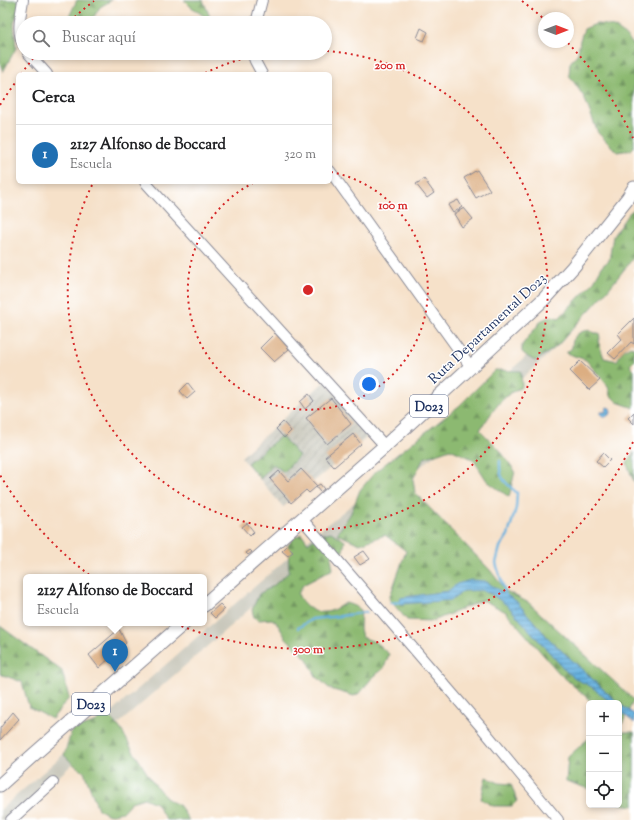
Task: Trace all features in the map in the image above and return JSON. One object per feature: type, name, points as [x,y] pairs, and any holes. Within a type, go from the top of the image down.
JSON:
[{"type":"main road","name":"Ruta Departamental D023","points":[[207,602],[385,446],[544,299],[573,267],[628,198],[634,188]]},
{"type":"main road","name":"D023","points":[[0,785],[181,626]]},
{"type":"street","points":[[21,16],[23,0]]},
{"type":"street","points":[[258,16],[262,0]]},
{"type":"street","points":[[35,60],[46,72]]},
{"type":"street","points":[[254,60],[261,72]]},
{"type":"street","points":[[332,173],[471,367]]},
{"type":"street","points":[[147,184],[385,446]]},
{"type":"street","points":[[302,519],[482,728],[558,820]]},
{"type":"street","points":[[11,820],[54,782]]},
{"type":"shaded area","points":[[611,284],[558,346],[449,444],[317,550],[9,820],[0,820],[0,810],[309,539],[442,432],[550,335]]},
{"type":"shaded area","points":[[325,381],[370,435],[283,507],[241,457]]},
{"type":"green space","points":[[0,0],[25,0],[14,22],[16,48],[3,72],[0,63]]},
{"type":"green space","points":[[77,0],[112,0],[100,7],[94,16],[69,16]]},
{"type":"green space","points":[[184,0],[203,0],[210,16],[204,16]]},
{"type":"green space","points":[[596,24],[618,29],[634,45],[634,147],[631,150],[617,152],[598,133],[584,97],[569,75],[570,63],[578,53],[580,40],[584,29]]},
{"type":"green space","points":[[634,209],[634,257],[607,291],[556,347],[535,361],[528,357],[522,352],[522,345],[542,320],[552,316],[559,318],[593,283],[603,265],[609,261],[613,236],[628,214]]},
{"type":"green space","points":[[588,330],[599,333],[600,338],[598,341],[604,358],[617,361],[624,350],[631,346],[634,348],[634,361],[630,365],[634,371],[634,408],[617,402],[610,395],[608,386],[586,360],[566,353],[572,348],[574,338],[581,332]]},
{"type":"green space","points":[[495,370],[521,371],[522,387],[515,390],[503,399],[480,430],[499,449],[515,471],[509,497],[487,481],[473,459],[450,449],[424,458],[413,479],[415,493],[490,570],[506,591],[529,603],[634,700],[622,724],[622,700],[590,700],[559,673],[506,612],[483,600],[433,621],[407,620],[389,599],[406,551],[385,535],[360,544],[337,534],[351,513],[360,490],[376,471],[459,406]]},
{"type":"green space","points":[[281,436],[299,456],[284,472],[273,464],[260,479],[247,463]]},
{"type":"green space","points":[[634,452],[634,482],[627,464]]},
{"type":"green space","points":[[331,532],[345,541],[343,551],[331,557],[333,569],[303,585],[298,594],[308,608],[316,611],[328,612],[346,603],[355,606],[361,610],[360,629],[362,637],[375,642],[389,654],[384,668],[371,679],[361,692],[354,696],[330,689],[316,676],[307,659],[286,638],[276,622],[272,619],[258,620],[254,617],[252,610],[259,594],[273,586],[289,572],[288,545],[295,537],[302,534],[308,543],[319,535]]},
{"type":"green space","points":[[0,626],[62,671],[69,698],[52,719],[29,707],[22,682],[0,674]]},
{"type":"green space","points":[[104,713],[120,728],[159,790],[169,800],[182,808],[189,820],[166,820],[156,803],[144,798],[131,802],[122,812],[109,815],[98,809],[84,772],[64,755],[72,730],[97,722]]},
{"type":"green space","points":[[622,732],[634,732],[634,806],[622,804]]},
{"type":"green space","points":[[586,741],[586,788],[566,781],[568,757]]},
{"type":"green space","points":[[486,777],[499,783],[511,784],[517,801],[512,806],[493,806],[481,799]]},
{"type":"water","points":[[607,407],[610,408],[611,413],[606,417],[601,415],[601,412],[605,412]]},
{"type":"water","points":[[471,580],[485,581],[516,601],[548,638],[615,700],[607,700],[592,687],[578,680],[567,672],[508,606],[493,595],[481,590],[463,591],[452,600],[401,604],[400,598],[448,591],[457,584]]},
{"type":"water","points":[[622,706],[634,714],[634,723],[622,713]]},
{"type":"building","points":[[421,28],[428,32],[424,41],[417,38]]},
{"type":"building","points":[[477,170],[490,190],[476,198],[464,178]]},
{"type":"building","points":[[424,179],[434,193],[427,198],[416,184]]},
{"type":"building","points":[[458,200],[462,207],[453,213],[448,205]]},
{"type":"building","points":[[464,208],[473,219],[462,227],[454,214]]},
{"type":"building","points":[[634,318],[634,344],[631,342],[615,359],[608,353],[622,339],[618,334]]},
{"type":"building","points":[[275,333],[289,349],[274,362],[260,348]]},
{"type":"building","points":[[580,361],[600,380],[589,390],[570,371]]},
{"type":"building","points":[[188,383],[195,392],[187,399],[180,391]]},
{"type":"building","points":[[309,394],[314,401],[305,409],[300,402]]},
{"type":"building","points":[[331,398],[351,424],[327,444],[306,418]]},
{"type":"building","points":[[634,412],[634,424],[628,418]]},
{"type":"building","points":[[283,422],[291,431],[284,438],[276,429]]},
{"type":"building","points":[[353,434],[361,444],[334,467],[325,457]]},
{"type":"building","points":[[603,453],[610,460],[603,467],[596,461]]},
{"type":"building","points":[[301,469],[317,486],[320,484],[324,489],[320,492],[316,487],[309,493],[306,490],[291,503],[270,479],[279,471],[288,481]]},
{"type":"building","points":[[247,523],[254,532],[250,536],[242,527]]},
{"type":"building","points":[[287,546],[293,552],[288,556],[282,551]]},
{"type":"building","points":[[250,550],[252,552],[248,555],[246,553]]},
{"type":"building","points":[[364,551],[370,559],[360,565],[354,557]]},
{"type":"building","points":[[220,604],[225,609],[215,618],[210,613]]},
{"type":"building","points":[[119,629],[126,643],[99,668],[89,655]]},
{"type":"building","points":[[13,712],[19,719],[0,740],[0,728]]},
{"type":"waterway","points":[[500,461],[500,472],[503,479],[517,493],[516,508],[508,535],[500,547],[496,563],[506,596]]},
{"type":"waterway","points":[[390,603],[403,602]]},
{"type":"waterway","points":[[298,628],[312,619],[366,612]]},
{"type":"place","name":"2127 Alfonso de Boccard","points":[[115,672]]}]
